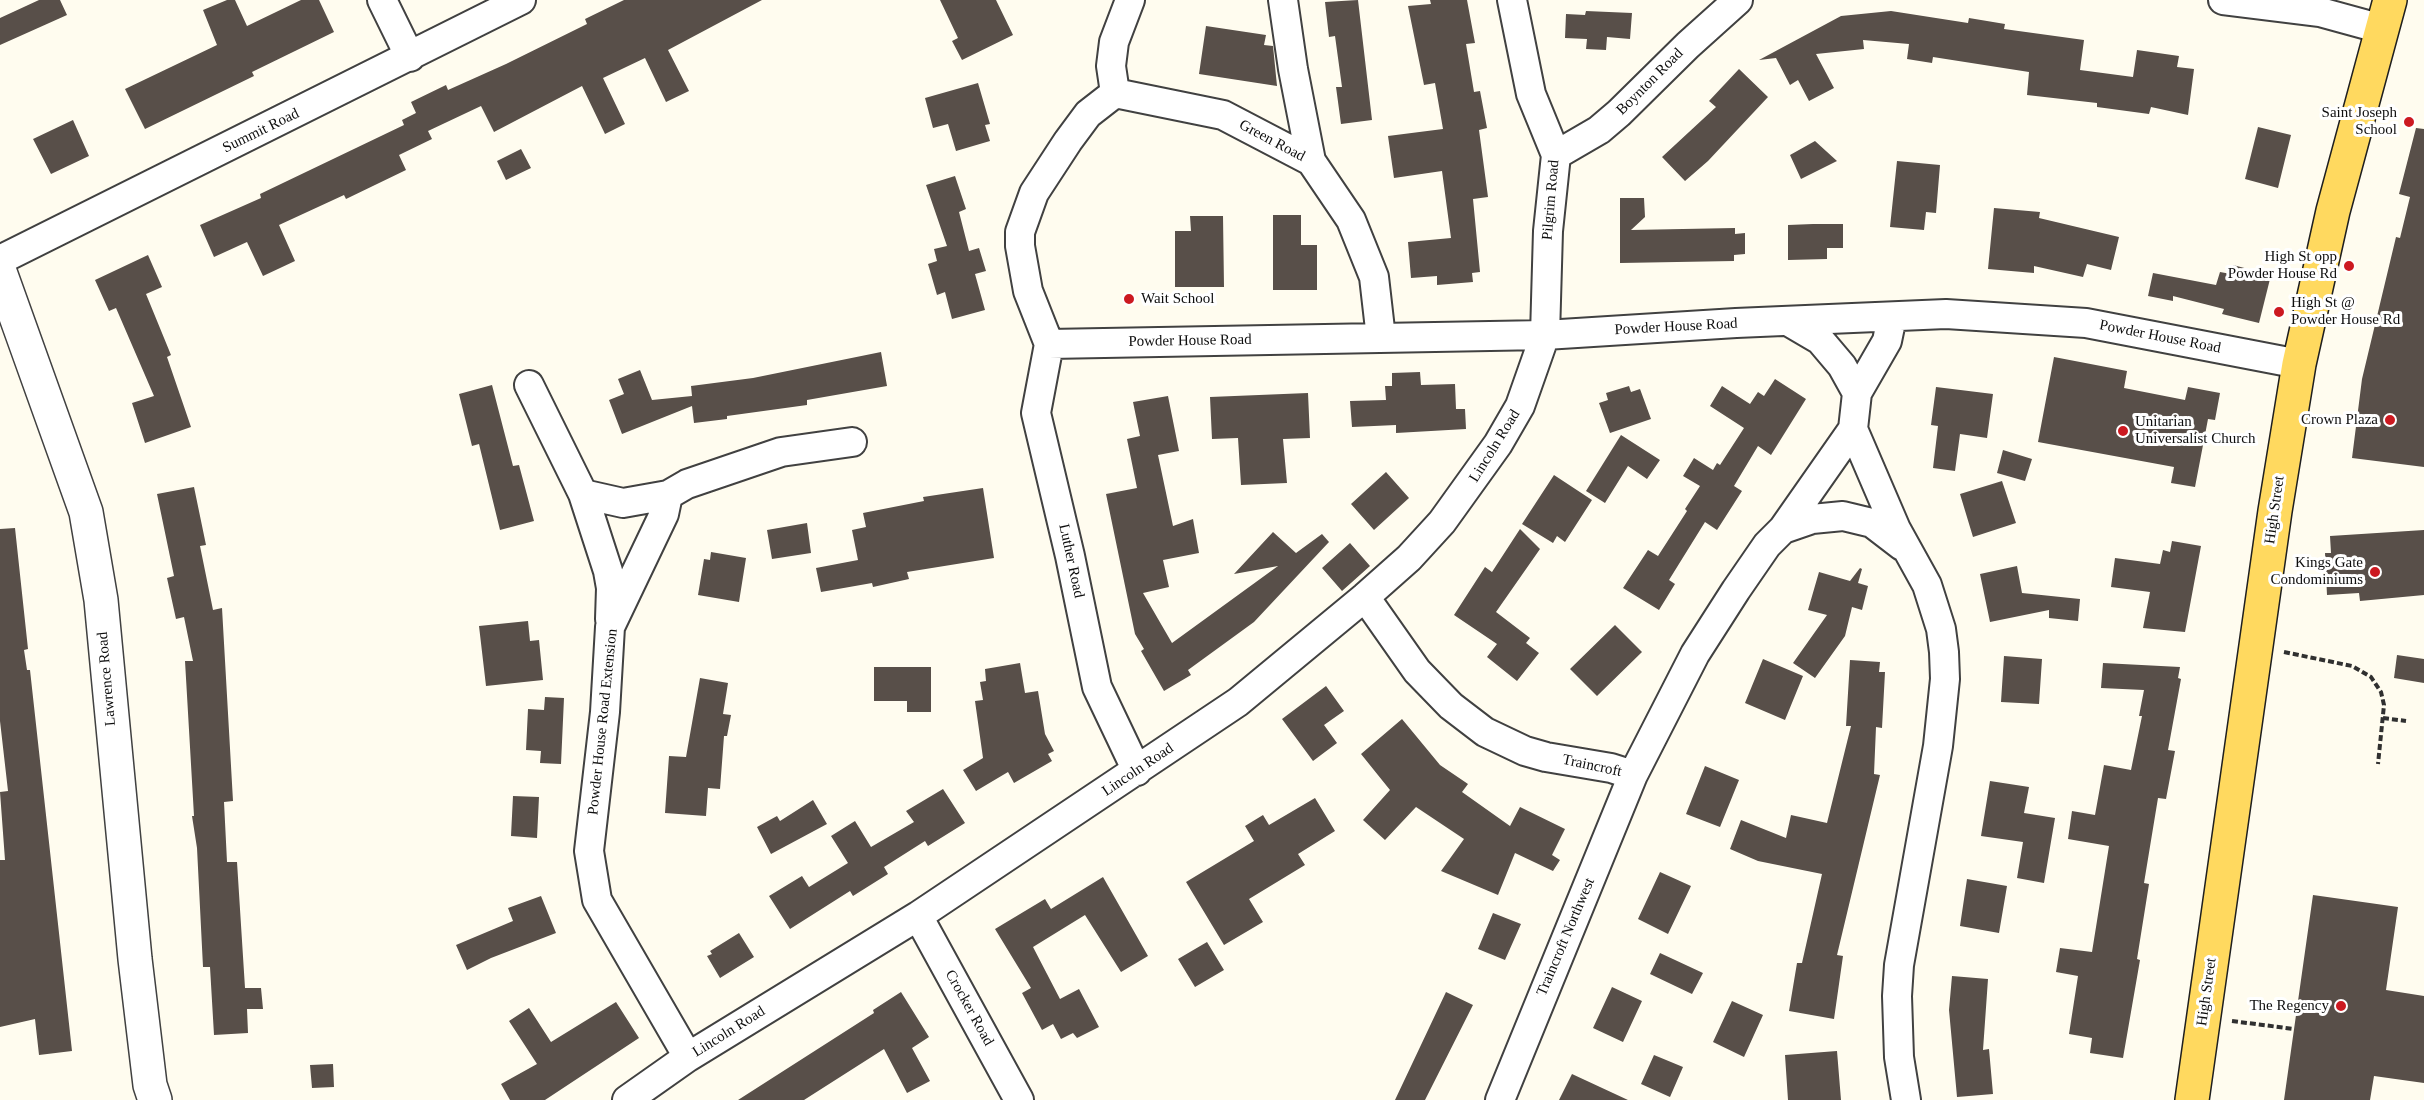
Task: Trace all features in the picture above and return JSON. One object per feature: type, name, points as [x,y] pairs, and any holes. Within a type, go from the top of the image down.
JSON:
[{"type":"main road","name":"High Street","points":[[2192,1100],[2256,647],[2300,364],[2333,211],[2386,14]]},
{"type":"street","points":[[382,0],[410,57]]},
{"type":"street","name":"Summit Road","points":[[0,260],[521,0]]},
{"type":"street","points":[[1049,344],[1028,291],[1020,246],[1020,231],[1034,193],[1068,141],[1088,114],[1115,93],[1111,66],[1114,42],[1130,0]]},
{"type":"street","points":[[1283,0],[1293,69],[1311,161]]},
{"type":"street","name":"Pilgrim Road","points":[[1512,0],[1531,94],[1556,155],[1548,231],[1545,335]]},
{"type":"street","name":"Boynton Road","points":[[1556,155],[1599,130],[1619,113],[1738,0]]},
{"type":"street","points":[[2223,0],[2329,13],[2386,14]]},
{"type":"street","name":"Green Road","points":[[1115,93],[1223,115],[1311,161],[1351,220],[1374,277],[1381,338]]},
{"type":"street","name":"Lawrence Road","points":[[0,272],[86,512],[100,600],[135,959],[150,1085],[155,1100]]},
{"type":"street","name":"Powder House Road","points":[[1049,344],[1545,335],[1736,323],[1947,314],[2086,323],[2300,364]]},
{"type":"street","name":"Traincroft","points":[[1365,597],[1417,671],[1451,706],[1485,732],[1546,758],[1588,764],[1633,775],[1695,654],[1761,554],[1783,529],[1853,429],[1857,393],[1887,341],[1892,317]]},
{"type":"street","points":[[1791,322],[1820,340],[1833,353],[1857,393]]},
{"type":"street","name":"Lincoln Road","points":[[627,1100],[688,1057],[918,916],[1137,771],[1238,702],[1365,597],[1409,558],[1471,486],[1520,406],[1545,335]]},
{"type":"street","name":"Luther Road","points":[[1049,344],[1036,413],[1070,556],[1097,687],[1137,771]]},
{"type":"street","points":[[529,384],[583,494],[611,588],[610,627]]},
{"type":"street","name":"Traincroft","points":[[1853,429],[1906,549],[1927,585],[1935,607],[1944,652],[1945,679],[1938,746],[1899,965],[1897,996],[1899,1057],[1906,1100]]},
{"type":"street","points":[[583,494],[623,503],[668,495],[687,484],[781,452],[852,442]]},
{"type":"street","name":"Powder House Road Extension","points":[[668,495],[664,514],[610,627],[605,712],[589,851],[597,900],[688,1057]]},
{"type":"street","name":"Traincroft","points":[[1783,529],[1812,519],[1843,516],[1872,524],[1906,549]]},
{"type":"street","name":"Traincroft Northwest","points":[[1500,1100],[1633,775]]},
{"type":"street","name":"Crocker Road","points":[[918,916],[1019,1100]]},
{"type":"path","points":[[2256,647],[2333,661],[2360,669],[2371,677],[2381,692],[2383,718],[2378,764]]},
{"type":"path","points":[[2383,718],[2406,721]]},
{"type":"path","points":[[2232,1020],[2294,1029]]},
{"type":"building","points":[[39,0],[60,0],[67,15],[0,45],[0,18]]},
{"type":"building","points":[[227,0],[235,0],[247,26],[301,0],[319,0],[334,32],[252,72],[254,76],[145,129],[125,89],[217,45],[203,10]]},
{"type":"building","points":[[624,0],[762,0],[668,50],[689,91],[666,102],[645,58],[603,78],[625,124],[605,134],[582,86],[494,132],[481,106],[428,131],[432,139],[399,155],[406,170],[346,199],[344,195],[279,225],[295,261],[263,276],[247,242],[214,257],[200,225],[261,198],[260,194],[404,125],[402,120],[416,113],[411,102],[446,85],[448,90],[506,64],[587,24],[585,19]]},
{"type":"building","points":[[940,0],[996,0],[1013,35],[962,60],[952,41],[958,38]]},
{"type":"building","points":[[1358,0],[1372,120],[1341,124],[1336,87],[1342,87],[1335,36],[1329,37],[1325,2]]},
{"type":"building","points":[[1430,0],[1467,0],[1475,43],[1466,44],[1474,92],[1480,91],[1487,128],[1479,130],[1488,197],[1473,199],[1480,272],[1472,273],[1473,282],[1437,285],[1437,276],[1411,278],[1408,242],[1451,238],[1442,171],[1394,178],[1388,136],[1443,129],[1435,83],[1424,85],[1408,6],[1431,4]]},
{"type":"building","points":[[1586,11],[1632,13],[1630,39],[1607,37],[1606,50],[1586,49],[1587,39],[1565,38],[1566,14],[1585,15]]},
{"type":"building","points":[[1891,11],[1968,23],[1969,18],[2005,24],[2004,29],[2084,40],[2080,70],[2133,77],[2137,50],[2179,56],[2177,67],[2194,69],[2188,115],[2151,107],[2149,114],[2097,107],[2097,103],[2027,95],[2029,72],[1933,57],[1932,63],[1907,59],[1909,44],[1863,40],[1864,49],[1816,54],[1834,88],[1809,101],[1798,80],[1790,85],[1776,58],[1759,60],[1841,16]]},
{"type":"building","points":[[1206,26],[1266,35],[1264,45],[1273,46],[1277,86],[1199,74]]},
{"type":"building","points":[[1739,69],[1768,97],[1708,161],[1685,181],[1662,157],[1716,107],[1709,101]]},
{"type":"building","points":[[978,83],[990,124],[985,125],[990,141],[956,151],[948,124],[933,128],[925,98]]},
{"type":"building","points":[[73,120],[89,156],[51,174],[33,139]]},
{"type":"building","points":[[2258,127],[2291,135],[2278,188],[2245,179]]},
{"type":"building","points":[[2416,128],[2424,129],[2424,467],[2352,458],[2362,379],[2396,237],[2400,238],[2410,197],[2399,194]]},
{"type":"building","points":[[1815,141],[1837,161],[1801,179],[1790,155]]},
{"type":"building","points":[[521,149],[531,168],[506,180],[497,161]]},
{"type":"building","points":[[1897,161],[1940,165],[1936,213],[1926,212],[1924,230],[1890,227]]},
{"type":"building","points":[[955,176],[966,209],[959,212],[969,251],[979,248],[986,271],[975,274],[985,310],[952,319],[945,292],[937,295],[928,264],[937,261],[934,249],[947,246],[926,185]]},
{"type":"building","points":[[1620,198],[1644,198],[1645,217],[1631,230],[1735,228],[1735,234],[1745,233],[1745,254],[1734,255],[1734,261],[1620,263]]},
{"type":"building","points":[[1994,208],[2040,212],[2039,218],[2119,237],[2111,270],[2087,264],[2083,277],[2034,266],[2034,273],[1988,269]]},
{"type":"building","points":[[1273,215],[1301,215],[1301,245],[1317,245],[1317,290],[1273,290]]},
{"type":"building","points":[[1190,216],[1223,216],[1224,287],[1175,287],[1175,231],[1191,231]]},
{"type":"building","points":[[1843,224],[1843,248],[1827,248],[1827,259],[1788,260],[1788,225]]},
{"type":"building","points":[[148,255],[162,287],[146,294],[171,355],[167,357],[191,427],[145,443],[132,403],[154,396],[116,308],[109,311],[95,280]]},
{"type":"building","points":[[2233,265],[2271,275],[2259,323],[2222,314],[2224,309],[2173,296],[2173,301],[2148,296],[2153,273],[2216,285],[2220,272],[2231,274]]},
{"type":"building","points":[[881,352],[887,386],[807,400],[807,405],[694,423],[692,406],[622,434],[609,400],[624,394],[618,379],[640,370],[652,400],[692,396],[691,386],[753,378]]},
{"type":"building","name":"Unitarian Universalist Church","points":[[2054,357],[2127,371],[2124,388],[2185,400],[2188,387],[2220,393],[2215,420],[2208,419],[2195,487],[2171,483],[2174,467],[2038,442]]},
{"type":"building","points":[[1420,372],[1421,385],[1455,384],[1456,409],[1465,409],[1466,429],[1396,433],[1396,425],[1352,427],[1350,401],[1386,400],[1385,386],[1392,386],[1392,373]]},
{"type":"building","points":[[1775,379],[1806,399],[1771,455],[1758,446],[1734,486],[1742,491],[1717,530],[1705,522],[1669,580],[1675,584],[1659,610],[1623,588],[1648,550],[1658,556],[1687,511],[1685,509],[1700,486],[1683,476],[1694,458],[1713,470],[1717,463],[1720,465],[1744,428],[1710,406],[1722,386],[1750,404],[1758,392],[1764,396]]},
{"type":"building","points":[[492,385],[513,466],[519,465],[534,521],[500,530],[479,444],[472,446],[459,394]]},
{"type":"building","points":[[1629,386],[1631,392],[1640,389],[1651,419],[1610,433],[1599,403],[1608,400],[1606,393]]},
{"type":"building","points":[[1936,387],[1993,394],[1987,438],[1960,434],[1955,471],[1933,468],[1938,426],[1931,425]]},
{"type":"building","points":[[1308,393],[1310,438],[1283,439],[1287,483],[1241,485],[1238,438],[1212,439],[1210,397]]},
{"type":"building","points":[[1168,396],[1179,451],[1158,455],[1173,526],[1193,519],[1199,553],[1163,560],[1169,587],[1143,593],[1172,643],[1278,566],[1234,574],[1273,532],[1296,553],[1322,534],[1329,542],[1254,622],[1188,670],[1191,675],[1164,691],[1141,651],[1144,649],[1135,634],[1106,494],[1137,488],[1127,439],[1140,436],[1133,402]]},
{"type":"building","points":[[1621,435],[1660,460],[1647,479],[1628,466],[1605,503],[1586,491]]},
{"type":"building","points":[[2003,450],[2032,459],[2025,481],[1997,473]]},
{"type":"building","points":[[1386,472],[1409,498],[1374,530],[1351,504]]},
{"type":"building","points":[[1554,475],[1592,500],[1565,542],[1557,536],[1553,543],[1522,524]]},
{"type":"building","points":[[2002,481],[2016,523],[1973,537],[1960,494]]},
{"type":"building","points":[[194,487],[206,545],[200,546],[213,610],[222,608],[233,801],[224,802],[227,862],[237,862],[245,988],[261,988],[263,1009],[247,1009],[248,1033],[214,1035],[210,967],[203,967],[197,848],[192,816],[194,816],[185,661],[193,661],[184,617],[176,619],[167,578],[174,576],[157,494]]},
{"type":"building","points":[[983,488],[994,558],[907,572],[909,579],[873,587],[872,583],[821,592],[816,568],[858,560],[852,530],[866,527],[863,513],[924,501],[923,497]]},
{"type":"building","points":[[807,523],[811,553],[772,559],[767,530]]},
{"type":"building","points":[[15,528],[28,649],[24,650],[27,670],[30,670],[72,1051],[39,1055],[35,1019],[0,1027],[0,860],[5,860],[0,792],[8,791],[0,721],[0,529]]},
{"type":"building","points":[[1520,529],[1540,549],[1496,612],[1530,638],[1526,643],[1539,653],[1517,681],[1487,657],[1497,644],[1454,615],[1485,567],[1492,572]]},
{"type":"building","name":"Kings Gate Condominiums","points":[[2424,530],[2424,595],[2360,601],[2359,593],[2327,595],[2325,553],[2331,553],[2330,536]]},
{"type":"building","points":[[2172,541],[2201,546],[2185,632],[2143,628],[2150,592],[2111,587],[2115,558],[2160,564],[2163,550],[2170,552]]},
{"type":"building","points":[[1350,543],[1370,566],[1342,591],[1322,568]]},
{"type":"building","points":[[711,552],[746,558],[739,602],[698,595],[704,559],[710,560]]},
{"type":"building","points":[[2017,566],[2022,593],[2080,599],[2078,621],[2049,618],[2049,610],[1990,622],[1980,574]]},
{"type":"building","points":[[1860,568],[1862,569],[1858,583],[1868,586],[1862,610],[1852,607],[1845,636],[1815,678],[1793,663],[1827,615],[1808,610],[1819,572],[1850,581]]},
{"type":"building","points":[[528,621],[530,641],[539,640],[543,680],[486,686],[479,626]]},
{"type":"building","points":[[1615,625],[1642,652],[1597,696],[1570,669]]},
{"type":"building","points":[[2397,655],[2424,659],[2424,683],[2394,678]]},
{"type":"building","points":[[2004,656],[2042,659],[2039,704],[2001,702]]},
{"type":"building","points":[[1763,659],[1803,676],[1785,720],[1745,703]]},
{"type":"building","points":[[1850,660],[1880,662],[1879,672],[1885,672],[1882,728],[1876,727],[1874,774],[1880,775],[1837,955],[1843,956],[1834,1019],[1789,1011],[1797,963],[1802,963],[1822,874],[1758,861],[1730,849],[1741,820],[1786,838],[1791,815],[1827,823],[1851,726],[1846,726]]},
{"type":"building","points":[[1020,663],[1025,693],[1038,691],[1045,734],[1054,751],[1048,754],[1052,761],[1014,783],[1008,772],[976,791],[963,770],[983,758],[975,701],[983,700],[980,682],[986,681],[985,669]]},
{"type":"building","points":[[2103,663],[2180,667],[2178,678],[2181,679],[2168,750],[2175,751],[2166,799],[2158,798],[2144,883],[2149,884],[2137,959],[2140,960],[2123,1058],[2090,1053],[2092,1038],[2069,1034],[2078,976],[2056,972],[2060,948],[2092,952],[2109,846],[2068,839],[2072,811],[2095,815],[2104,765],[2131,770],[2142,716],[2139,716],[2144,690],[2101,688]]},
{"type":"building","points":[[874,667],[931,667],[931,712],[907,712],[907,701],[874,701]]},
{"type":"building","points":[[700,678],[728,683],[723,714],[731,715],[727,736],[724,736],[720,789],[708,788],[706,816],[665,813],[669,756],[686,757]]},
{"type":"building","points":[[1326,686],[1344,711],[1324,725],[1337,743],[1313,761],[1282,719]]},
{"type":"building","points":[[545,697],[564,698],[561,764],[540,763],[541,751],[526,750],[528,709],[544,710]]},
{"type":"building","points":[[1402,719],[1440,765],[1468,784],[1462,792],[1510,826],[1520,807],[1565,829],[1552,855],[1560,860],[1553,871],[1515,853],[1498,895],[1441,871],[1464,839],[1416,807],[1385,840],[1363,820],[1390,790],[1361,754]]},
{"type":"building","points":[[1705,766],[1739,780],[1720,827],[1686,814]]},
{"type":"building","points":[[1990,781],[2029,787],[2024,813],[2055,818],[2044,883],[2017,878],[2023,842],[1981,836]]},
{"type":"building","points":[[943,789],[965,823],[928,846],[925,841],[884,867],[888,874],[853,896],[850,891],[790,929],[769,896],[802,876],[809,887],[848,863],[831,836],[855,821],[871,847],[914,822],[906,811]]},
{"type":"building","points":[[513,796],[539,797],[537,838],[511,836]]},
{"type":"building","points":[[1315,798],[1335,831],[1298,854],[1305,865],[1249,899],[1263,922],[1224,945],[1186,882],[1254,841],[1245,826],[1263,815],[1269,825]]},
{"type":"building","points":[[813,800],[827,824],[771,854],[757,827],[777,816],[780,821]]},
{"type":"building","points":[[1660,872],[1691,886],[1668,934],[1638,919]]},
{"type":"building","points":[[1103,877],[1148,956],[1121,972],[1085,915],[1033,947],[1060,999],[1079,989],[1099,1027],[1077,1038],[1073,1033],[1061,1039],[1053,1024],[1042,1030],[1022,993],[1031,988],[995,929],[1045,899],[1051,909]]},
{"type":"building","points":[[1967,879],[2007,886],[1999,933],[1960,926]]},
{"type":"building","name":"The Regency","points":[[2313,895],[2398,907],[2386,990],[2424,996],[2424,1083],[2374,1076],[2370,1100],[2284,1100]]},
{"type":"building","points":[[541,896],[556,933],[491,958],[467,970],[456,945],[513,921],[508,908]]},
{"type":"building","points":[[1493,913],[1521,924],[1505,960],[1478,949]]},
{"type":"building","points":[[739,933],[754,957],[720,978],[707,956],[712,954],[710,951]]},
{"type":"building","points":[[1207,942],[1224,970],[1195,987],[1178,959]]},
{"type":"building","points":[[1660,953],[1703,973],[1692,994],[1650,974]]},
{"type":"building","points":[[1952,976],[1988,979],[1983,1050],[1989,1049],[1993,1094],[1957,1097],[1949,1010]]},
{"type":"building","points":[[1612,987],[1642,1001],[1623,1042],[1593,1028]]},
{"type":"building","points":[[901,992],[929,1037],[912,1048],[930,1081],[907,1093],[884,1049],[804,1100],[738,1100],[874,1013],[873,1010]]},
{"type":"building","points":[[1446,992],[1473,1005],[1425,1100],[1395,1100]]},
{"type":"building","points":[[1732,1001],[1763,1015],[1744,1057],[1713,1042]]},
{"type":"building","points":[[616,1002],[639,1038],[545,1100],[510,1100],[501,1084],[537,1064],[509,1021],[529,1008],[551,1042]]},
{"type":"building","points":[[1837,1051],[1841,1100],[1788,1100],[1785,1055]]},
{"type":"building","points":[[1654,1055],[1683,1067],[1670,1097],[1641,1084]]},
{"type":"building","points":[[333,1064],[334,1087],[312,1088],[310,1065]]},
{"type":"building","points":[[1572,1074],[1628,1100],[1559,1100]]},
{"type":"place","name":"Saint Joseph School","points":[[2409,122]]},
{"type":"place","name":"High St opp Powder House Rd","points":[[2349,266]]},
{"type":"place","name":"Wait School","points":[[1129,299]]},
{"type":"place","name":"High St @ Powder House Rd","points":[[2279,312]]},
{"type":"place","name":"Crown Plaza","points":[[2390,420]]},
{"type":"place","name":"Unitarian Universalist Church","points":[[2123,431]]},
{"type":"place","name":"Kings Gate Condominiums","points":[[2375,572]]},
{"type":"place","name":"The Regency","points":[[2341,1006]]}]
